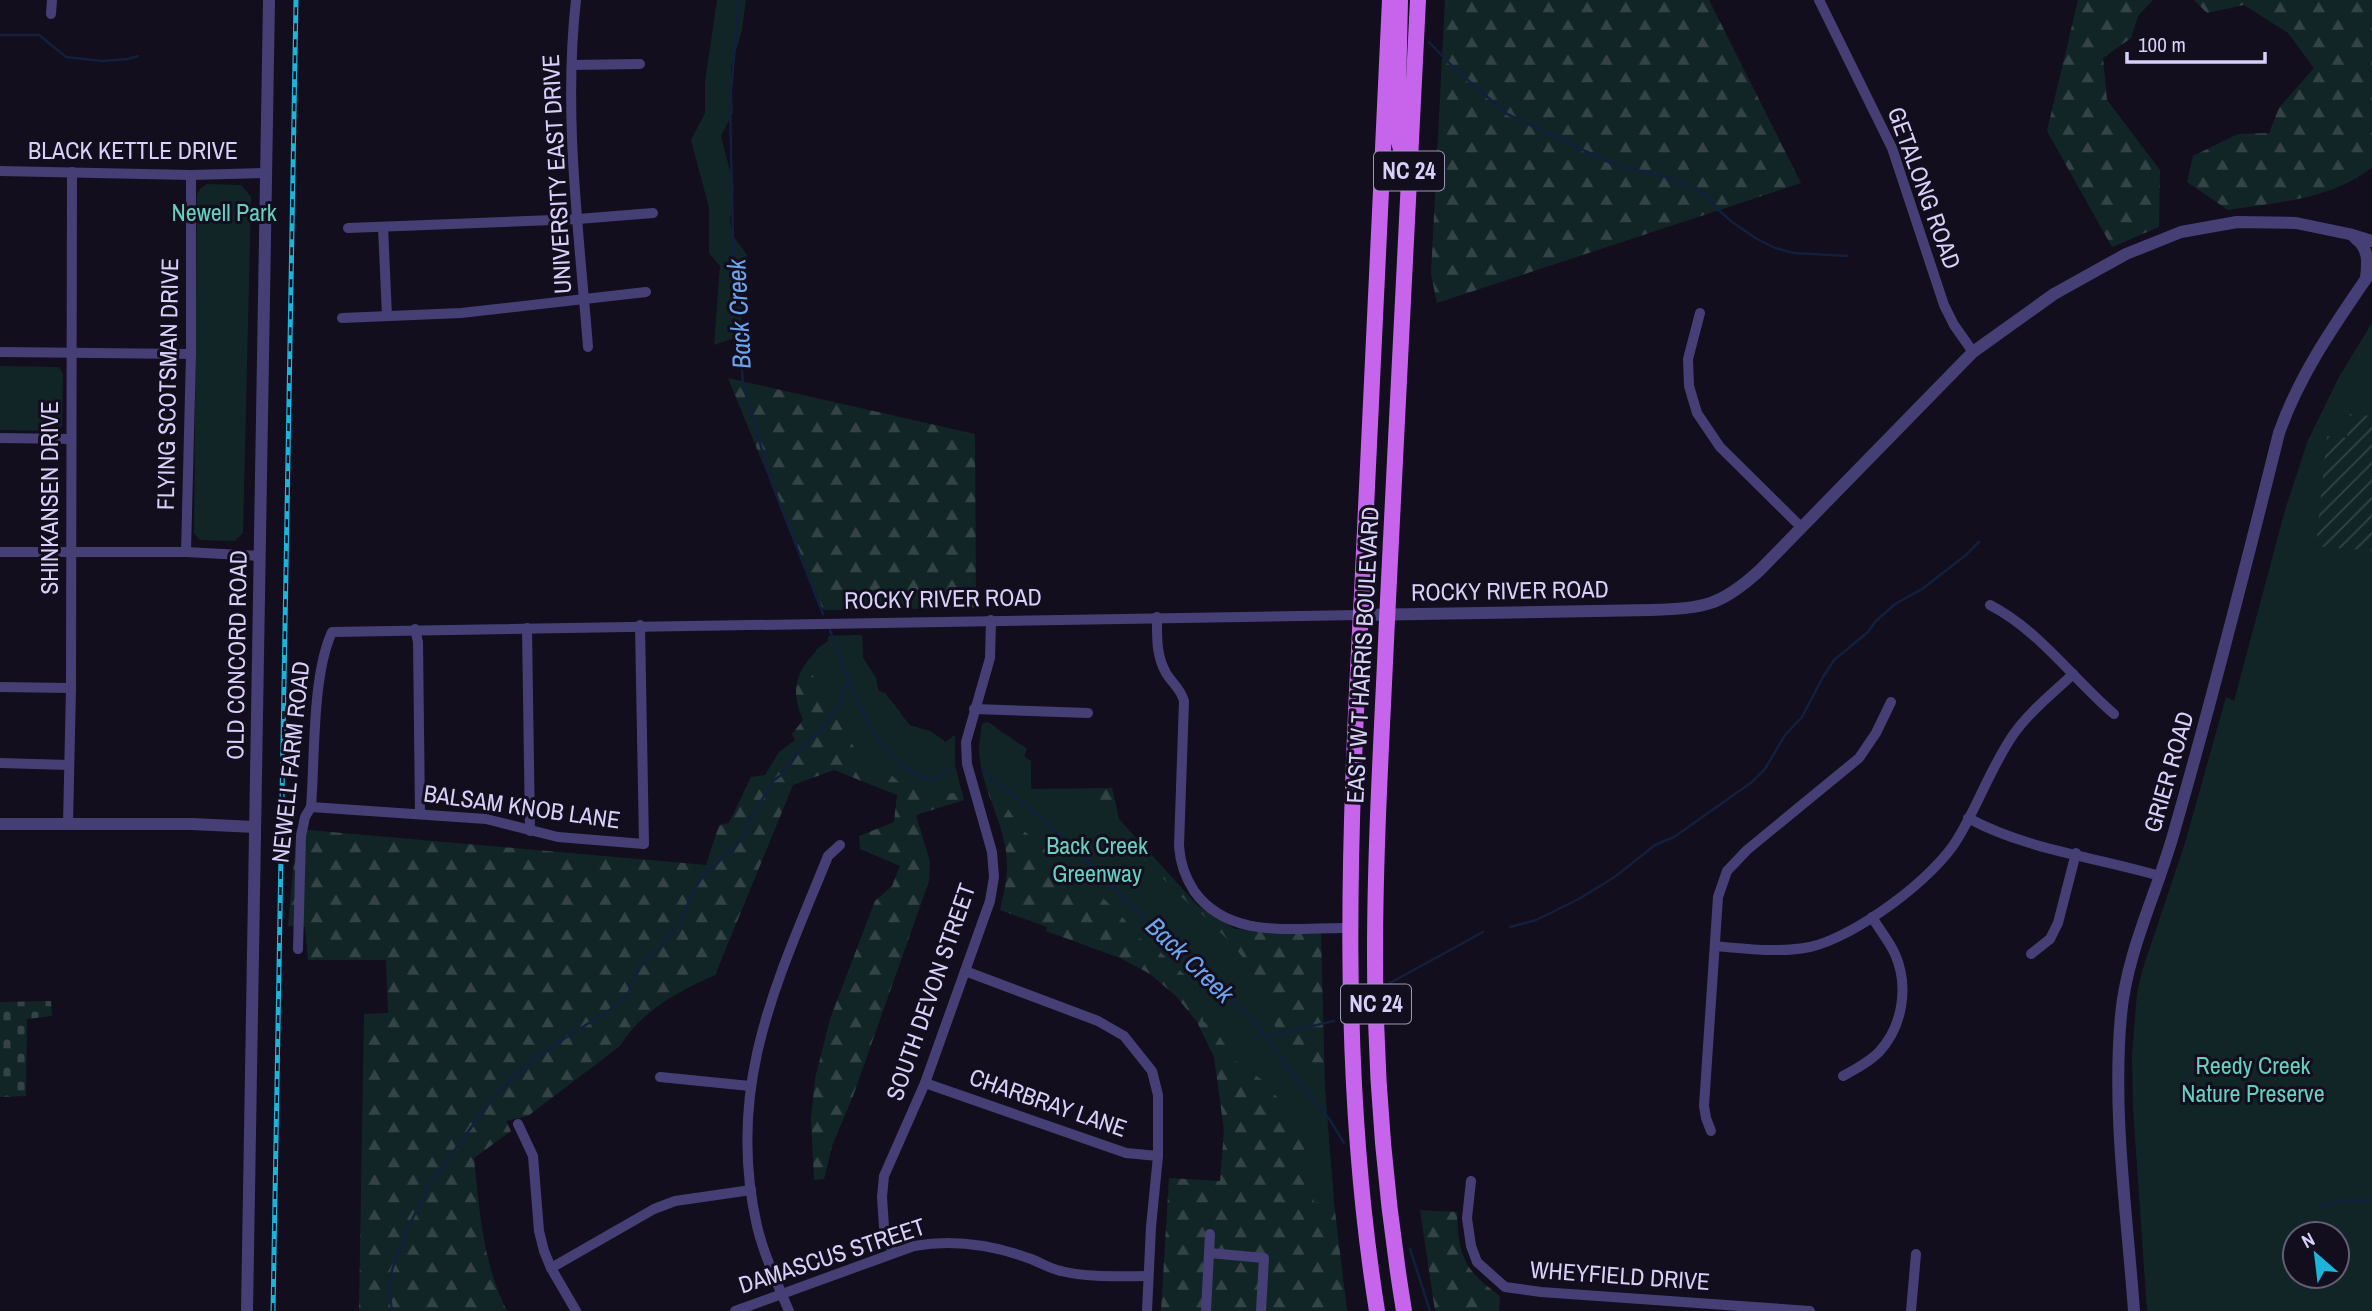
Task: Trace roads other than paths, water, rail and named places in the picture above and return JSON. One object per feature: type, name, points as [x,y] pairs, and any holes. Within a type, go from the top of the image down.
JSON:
[{"type":"main road","name":"EAST W T HARRIS BOULEVARD","points":[[1377,1311],[1364,1220],[1353,1095],[1349,928],[1360,615],[1390,0]]},
{"type":"main road","points":[[1401,0],[1397,136],[1401,149],[1410,152]]},
{"type":"main road","name":"EAST W T HARRIS BOULEVARD","points":[[1404,1311],[1383,1131],[1375,959],[1376,868],[1418,0]]},
{"type":"street","points":[[51,14],[52,0]]},
{"type":"street","name":"OLD CONCORD ROAD","points":[[247,1311],[269,0]]},
{"type":"street","name":"UNIVERSITY EAST DRIVE","points":[[576,0],[572,65],[574,176],[588,347]]},
{"type":"street","name":"GETALONG ROAD","points":[[1819,0],[1892,148],[1949,316],[1973,352]]},
{"type":"street","points":[[572,65],[640,64]]},
{"type":"street","name":"BLACK KETTLE DRIVE","points":[[0,171],[266,173]]},
{"type":"street","name":"SHINKANSEN DRIVE","points":[[68,824],[72,552],[72,172]]},
{"type":"street","name":"FLYING SCOTSMAN DRIVE","points":[[186,552],[191,354],[191,174]]},
{"type":"street","points":[[348,228],[578,219],[653,213]]},
{"type":"street","name":"ROCKY RIVER ROAD","points":[[383,630],[1651,610],[1706,606],[1740,588],[1973,352],[2037,305],[2094,271],[2152,242],[2180,232],[2237,222],[2268,221],[2307,225],[2372,242]]},
{"type":"street","points":[[383,227],[387,316]]},
{"type":"street","points":[[2349,234],[2361,242],[2365,249],[2369,274]]},
{"type":"street","name":"GRIER ROAD","points":[[2134,1311],[2119,1079],[2121,1014],[2129,967],[2160,876],[2203,733],[2288,409],[2304,374],[2369,274]]},
{"type":"street","points":[[342,318],[461,313],[646,292]]},
{"type":"street","points":[[1700,313],[1688,359],[1689,386],[1697,413],[1720,447],[1801,527]]},
{"type":"street","points":[[0,352],[191,354]]},
{"type":"street","points":[[0,438],[72,439]]},
{"type":"street","points":[[0,552],[186,552],[259,556]]},
{"type":"street","points":[[1990,605],[2010,615],[2042,643],[2114,714]]},
{"type":"street","points":[[1157,617],[1159,657],[1184,701],[1179,846],[1189,884],[1214,913],[1242,925],[1349,928]]},
{"type":"street","name":"SOUTH DEVON STREET","points":[[893,1254],[884,1227],[884,1176],[925,1083],[990,901],[994,877],[992,852],[967,764],[966,742],[990,659],[991,620]]},
{"type":"street","name":"BALSAM KNOB LANE","points":[[312,807],[486,819],[558,837],[643,844],[640,625]]},
{"type":"street","points":[[527,628],[530,831]]},
{"type":"street","points":[[415,629],[418,642],[420,814]]},
{"type":"street","name":"NEWELL FARM ROAD","points":[[298,949],[301,836],[305,817],[312,807],[318,692],[324,648],[332,632],[383,630]]},
{"type":"street","points":[[1715,946],[1777,950],[1809,947],[1835,938],[1872,917],[1924,880],[1942,863],[2015,732],[2073,674]]},
{"type":"street","points":[[0,687],[71,688]]},
{"type":"street","points":[[1711,1131],[1704,1106],[1718,897],[1727,872],[1747,850],[1859,758],[1872,741],[1891,702]]},
{"type":"street","points":[[974,709],[1088,713]]},
{"type":"street","points":[[0,764],[69,765]]},
{"type":"street","points":[[1968,818],[2029,844],[2076,853],[2160,876]]},
{"type":"street","points":[[0,824],[192,824],[255,827]]},
{"type":"street","points":[[789,1311],[771,1269],[758,1227],[751,1190],[747,1138],[750,1086],[772,993],[828,856],[840,845]]},
{"type":"street","points":[[2031,954],[2050,939],[2058,923],[2076,853]]},
{"type":"street","points":[[1843,1076],[1881,1051],[1897,1023],[1901,1006],[1903,989],[1900,967],[1872,917]]},
{"type":"street","points":[[965,971],[1098,1021],[1124,1036],[1152,1071],[1158,1095],[1158,1156],[1147,1311]]},
{"type":"street","points":[[660,1077],[750,1086]]},
{"type":"street","name":"CHARBRAY LANE","points":[[925,1083],[1126,1153],[1158,1156]]},
{"type":"street","points":[[519,1124],[533,1156],[540,1231],[551,1268],[576,1311]]},
{"type":"street","name":"WHEYFIELD DRIVE","points":[[1471,1181],[1467,1218],[1471,1246],[1477,1262],[1504,1287],[1749,1309],[1810,1311]]},
{"type":"street","points":[[551,1268],[654,1209],[675,1201],[751,1190]]},
{"type":"street","points":[[1206,1311],[1210,1234]]},
{"type":"street","name":"DAMASCUS STREET","points":[[735,1311],[914,1246],[940,1242],[968,1244],[1029,1258],[1061,1271],[1148,1276]]},
{"type":"street","points":[[1209,1253],[1264,1258],[1261,1311]]},
{"type":"street","points":[[1912,1311],[1916,1254]]},
{"type":"waterway","name":"Back Creek","points":[[739,0],[730,103],[733,237],[743,385],[772,484],[823,614]]},
{"type":"waterway","points":[[0,35],[39,35],[66,57],[102,61],[138,56]]},
{"type":"waterway","points":[[1429,42],[1455,69],[1507,114],[1615,165],[1663,176],[1687,185],[1707,196],[1732,222],[1775,248],[1794,253],[1847,256]]},
{"type":"waterway","points":[[1510,927],[1536,920],[1579,899],[1616,876],[1655,845],[1674,837],[1752,782],[1765,769],[1785,735],[1802,717],[1834,660],[1868,632],[1895,604],[1922,589],[1979,542]]},
{"type":"waterway","name":"Back Creek","points":[[830,630],[866,719],[894,758],[911,772],[932,780],[950,770]]},
{"type":"waterway","points":[[392,1311],[389,1291],[392,1270],[404,1236],[429,1185],[489,1103],[511,1079],[534,1058],[611,1009],[628,994],[638,969],[671,935],[684,916],[689,900],[701,879],[741,840],[773,781],[820,731],[840,704],[849,677]]},
{"type":"waterway","name":"Back Creek","points":[[983,769],[1052,828],[1256,1023],[1286,1066],[1330,1120],[1344,1143]]},
{"type":"waterway","points":[[1390,983],[1483,932]]},
{"type":"waterway","points":[[1266,1037],[1334,1021]]},
{"type":"waterway","points":[[2317,1206],[2372,1200]]},
{"type":"waterway","name":"Back Creek","points":[[1410,1249],[1430,1311]]},
{"type":"railway","points":[[273,1311],[296,0]]},
{"type":"park label","name":"Newell Park","points":[[224,213]]},
{"type":"park label","name":"Back Creek Greenway","points":[[1097,860]]},
{"type":"park label","name":"Reedy Creek Nature Preserve","points":[[2253,1080]]}]
